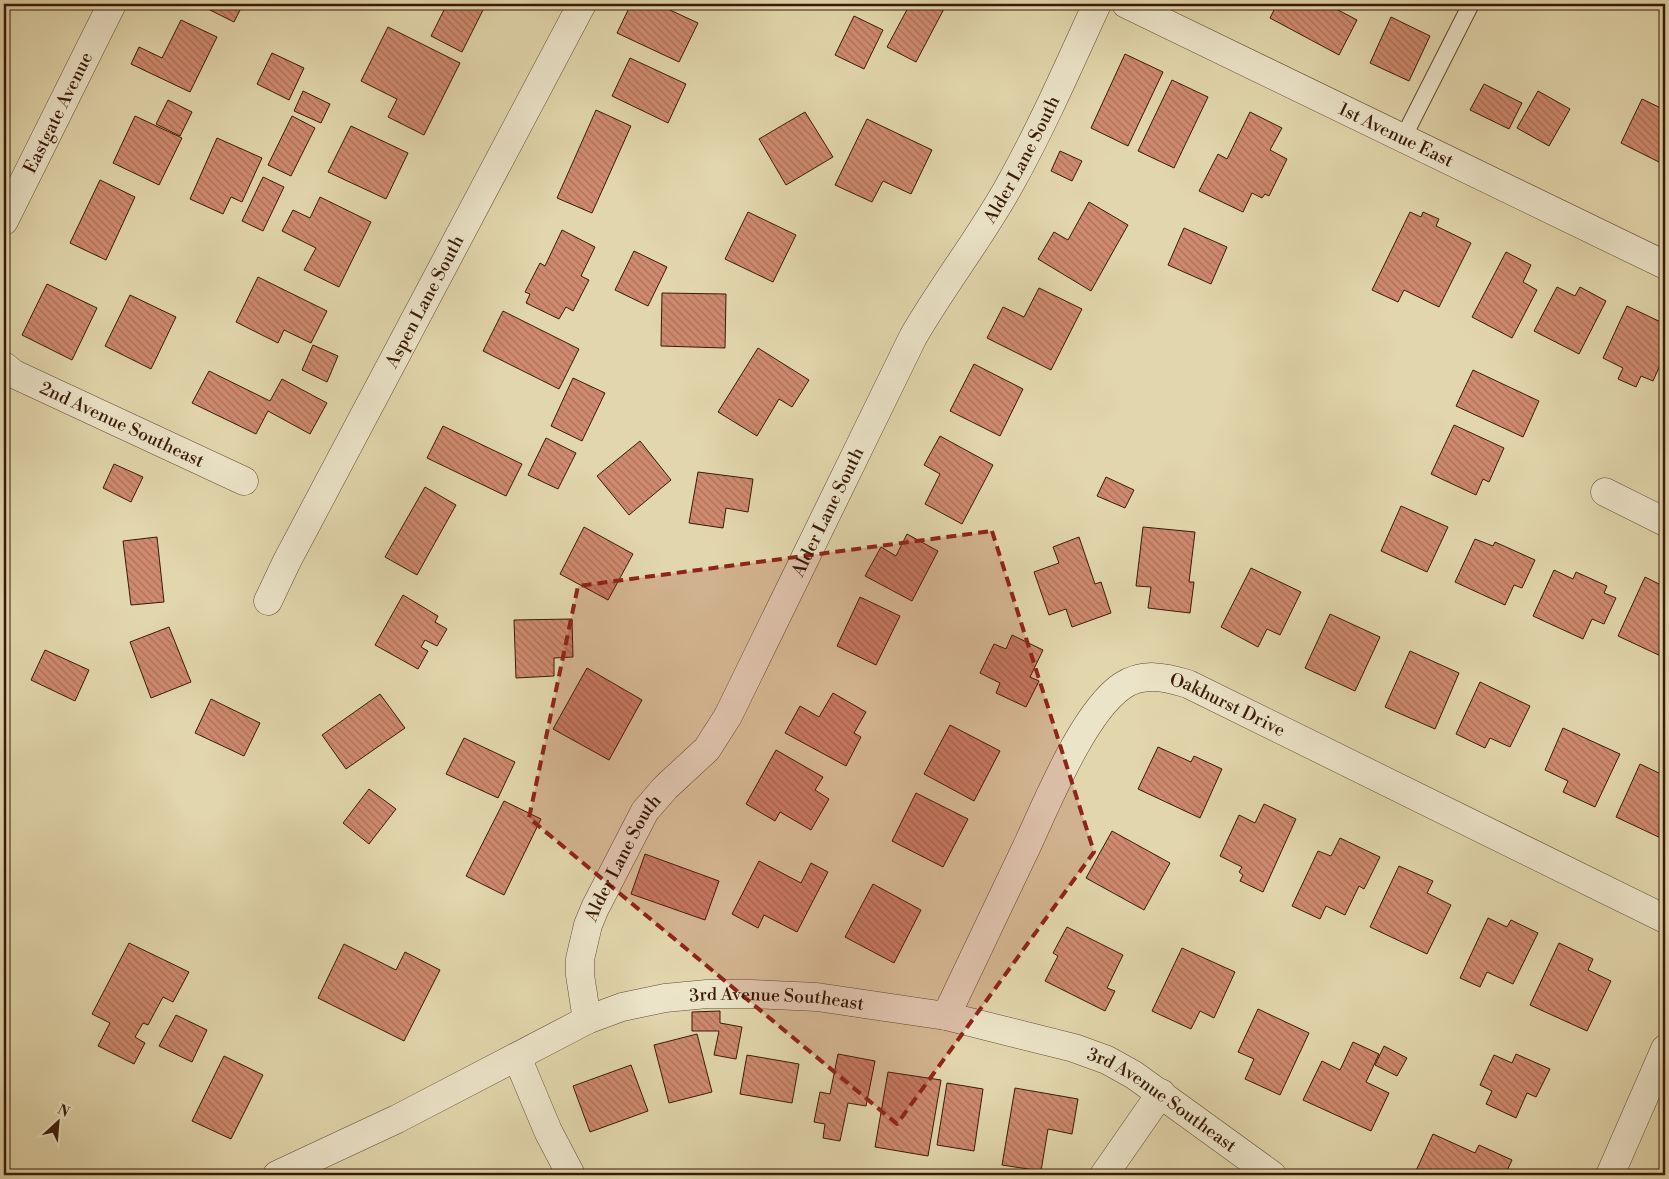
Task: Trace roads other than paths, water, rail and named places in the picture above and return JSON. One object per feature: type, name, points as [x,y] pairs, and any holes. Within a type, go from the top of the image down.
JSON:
[{"type":"street","name":"Eastgate Avenue","points":[[4,221],[112,4]]},
{"type":"street","name":"Aspen Lane South","points":[[268,601],[296,544],[582,4]]},
{"type":"street","name":"Alder Lane South","points":[[587,1020],[580,975],[580,959],[583,943],[595,908],[636,827],[655,798],[706,749],[728,716],[913,337],[932,304],[988,222],[1009,186],[1097,4]]},
{"type":"street","name":"1st Avenue East","points":[[1126,4],[1664,262]]},
{"type":"street","name":"2nd Avenue Southeast","points":[[4,366],[14,374],[244,481]]},
{"type":"street","points":[[1605,492],[1665,522]]},
{"type":"street","name":"Oakhurst Drive","points":[[946,1016],[1055,785],[1080,739],[1112,695],[1122,686],[1141,677],[1164,677],[1188,684],[1665,920]]},
{"type":"street","name":"3rd Avenue Southeast","points":[[277,1175],[397,1119],[587,1020],[622,1007],[665,998],[707,994],[784,995],[817,998],[946,1016],[1074,1048],[1107,1060],[1134,1075],[1272,1175]]},
{"type":"street","points":[[1611,1173],[1665,1049]]},
{"type":"street","points":[[517,1058],[548,1131],[571,1175]]},
{"type":"street","points":[[1104,1175],[1160,1093]]},
{"type":"lane","points":[[1403,138],[1471,4]]}]
